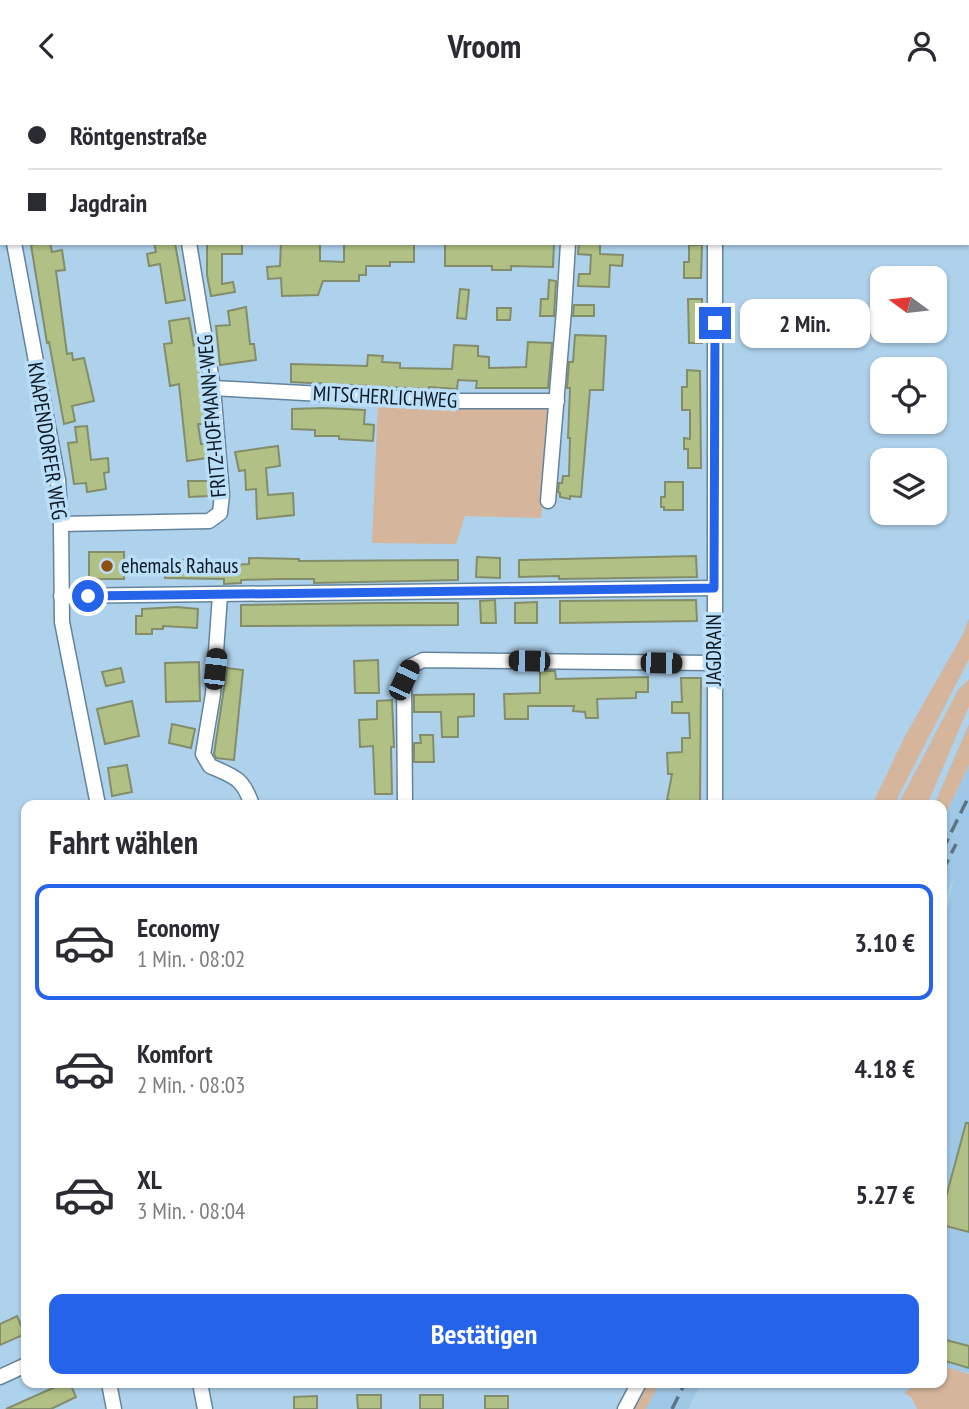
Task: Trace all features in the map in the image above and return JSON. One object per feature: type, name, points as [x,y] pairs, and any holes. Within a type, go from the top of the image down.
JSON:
[{"type":"street","name":"KNAPENDORFER WEG","points":[[14,245],[58,481],[62,622],[97,800]]},
{"type":"street","name":"FRITZ-HOFMANN-WEG","points":[[61,524],[209,521],[220,513],[222,495],[213,388],[189,245]]},
{"type":"street","points":[[548,501],[568,245]]},
{"type":"street","name":"JAGDRAIN","points":[[715,245],[715,800]]},
{"type":"street","name":"MITSCHERLICHWEG","points":[[213,388],[449,401],[557,401]]},
{"type":"street","points":[[61,596],[714,588]]},
{"type":"street","points":[[220,595],[213,694],[204,754],[210,767],[230,775],[245,786],[250,800]]},
{"type":"street","points":[[405,800],[404,680],[411,666],[423,660],[714,663]]},
{"type":"street","points":[[0,1377],[21,1367]]},
{"type":"street","points":[[110,1388],[114,1409]]},
{"type":"street","points":[[201,1388],[205,1409]]},
{"type":"street","points":[[625,1409],[636,1388]]},
{"type":"shaded area","points":[[378,403],[552,406],[541,518],[465,516],[456,544],[372,543]]},
{"type":"shaded area","points":[[969,618],[969,659],[897,800],[874,800],[905,736],[962,636]]},
{"type":"shaded area","points":[[969,679],[969,706],[929,800],[901,800],[958,690]]},
{"type":"shaded area","points":[[969,724],[969,765],[947,811],[947,800],[936,800]]},
{"type":"shaded area","points":[[969,765],[969,1373],[947,1367],[947,911],[954,877],[947,892],[947,811]]},
{"type":"shaded area","points":[[947,1367],[969,1374],[969,1409],[917,1409],[911,1397],[904,1393],[911,1388],[947,1388]]},
{"type":"shaded area","points":[[643,1388],[656,1388],[646,1409],[631,1409]]},
{"type":"shaded area","points":[[656,1388],[698,1388],[688,1409],[646,1409]]},
{"type":"building","points":[[31,245],[50,245],[52,252],[62,250],[65,270],[56,271],[67,354],[72,353],[73,360],[84,358],[94,401],[72,406],[75,421],[64,424],[49,342],[47,343]]},
{"type":"building","points":[[154,245],[175,245],[185,300],[166,303],[160,264],[149,266],[147,254],[156,252]]},
{"type":"building","points":[[207,245],[242,245],[242,254],[222,254],[222,284],[233,282],[235,292],[211,296],[207,275]]},
{"type":"building","points":[[281,245],[320,245],[320,261],[344,262],[344,245],[414,245],[414,262],[366,266],[366,275],[359,275],[359,281],[323,281],[318,295],[282,296],[281,278],[268,279],[267,267],[280,266]]},
{"type":"building","points":[[445,245],[554,245],[553,267],[511,266],[511,270],[492,270],[492,266],[445,266]]},
{"type":"building","points":[[579,245],[600,245],[600,254],[623,255],[622,266],[610,265],[609,287],[578,286],[579,274],[590,274],[591,255],[578,254]]},
{"type":"building","points":[[689,245],[702,245],[701,278],[684,278],[684,262],[689,262]]},
{"type":"building","points":[[549,280],[556,281],[554,316],[540,316],[541,299],[548,299]]},
{"type":"building","points":[[460,289],[469,290],[466,319],[457,318]]},
{"type":"building","points":[[688,299],[702,299],[702,343],[689,343]]},
{"type":"building","points":[[574,305],[594,305],[594,316],[573,316]]},
{"type":"building","points":[[246,307],[250,344],[254,344],[256,360],[220,365],[216,326],[230,325],[228,311]]},
{"type":"building","points":[[497,308],[511,308],[510,320],[497,320]]},
{"type":"building","points":[[189,318],[194,346],[196,345],[205,424],[198,424],[201,444],[206,444],[207,458],[187,461],[179,384],[170,386],[164,344],[172,343],[169,321]]},
{"type":"building","points":[[575,335],[606,336],[603,390],[590,390],[581,497],[570,496],[570,499],[560,497],[558,492],[563,476],[569,476],[570,388],[567,388]]},
{"type":"building","points":[[528,342],[552,343],[548,388],[476,388],[477,381],[458,380],[457,389],[291,382],[291,364],[367,366],[368,355],[383,356],[382,362],[400,363],[400,368],[452,369],[454,345],[478,346],[478,356],[489,357],[489,368],[526,367]]},
{"type":"building","points":[[687,370],[700,371],[701,468],[688,468],[688,449],[684,449],[684,438],[690,439],[690,410],[682,410],[682,387],[687,387]]},
{"type":"building","points":[[292,409],[365,410],[364,424],[374,425],[373,441],[315,436],[315,430],[292,429]]},
{"type":"building","points":[[87,426],[91,460],[108,458],[109,472],[104,473],[106,489],[87,492],[86,483],[74,484],[68,443],[77,442],[75,427]]},
{"type":"building","points":[[278,446],[280,466],[266,468],[268,495],[293,493],[294,515],[257,519],[256,489],[246,490],[245,470],[239,471],[235,452]]},
{"type":"building","points":[[188,481],[208,481],[209,496],[189,497]]},
{"type":"building","points":[[665,482],[683,482],[683,510],[664,510],[664,507],[661,507],[661,497],[665,497]]},
{"type":"building","name":"ehemals Rahaus","points":[[89,552],[124,552],[124,579],[89,579]]},
{"type":"building","points":[[696,556],[697,577],[519,577],[519,560]]},
{"type":"building","points":[[477,557],[500,558],[500,578],[476,577]]},
{"type":"building","points":[[249,558],[299,561],[458,560],[458,580],[314,583],[314,579],[279,579],[241,580],[241,583],[224,584],[224,579],[165,578],[164,560],[211,560],[211,566],[249,564]]},
{"type":"building","points":[[495,600],[496,623],[481,623],[480,601]]},
{"type":"building","points":[[696,600],[697,621],[560,623],[560,601]]},
{"type":"building","points":[[537,602],[537,623],[515,623],[515,603]]},
{"type":"building","points":[[458,603],[458,625],[241,626],[241,605]]},
{"type":"building","points":[[142,609],[198,609],[197,628],[163,626],[163,629],[152,629],[152,634],[136,634],[136,616],[142,616]]},
{"type":"building","points":[[378,660],[379,693],[355,693],[354,661]]},
{"type":"building","points":[[199,662],[200,701],[166,702],[165,663]]},
{"type":"building","points":[[121,668],[124,682],[106,686],[102,672]]},
{"type":"building","points":[[227,668],[243,670],[234,760],[216,758],[214,754]]},
{"type":"building","points":[[540,671],[555,671],[556,679],[648,677],[648,692],[636,692],[636,698],[597,699],[598,718],[586,718],[585,712],[573,711],[574,706],[528,706],[528,719],[505,719],[504,694],[540,693]]},
{"type":"building","points":[[681,678],[701,678],[700,800],[667,800],[672,774],[668,774],[667,753],[682,752],[682,738],[690,738],[689,713],[672,713],[672,702],[682,702]]},
{"type":"building","points":[[474,694],[474,716],[458,717],[458,737],[442,737],[441,712],[414,712],[414,695]]},
{"type":"building","points":[[392,700],[392,794],[375,794],[373,746],[360,747],[359,720],[377,719],[377,701]]},
{"type":"building","points":[[132,701],[139,736],[105,744],[97,709]]},
{"type":"building","points":[[172,724],[195,729],[191,748],[169,743]]},
{"type":"building","points":[[420,735],[433,735],[434,762],[414,762],[414,743],[421,743]]},
{"type":"building","points":[[127,765],[132,792],[112,796],[108,768]]},
{"type":"building","points":[[966,1123],[969,1123],[969,1232],[947,1226],[947,1193]]},
{"type":"building","points":[[17,1316],[21,1325],[21,1336],[0,1345],[0,1324]]},
{"type":"building","points":[[947,1340],[969,1346],[969,1368],[947,1361]]},
{"type":"building","points":[[53,1388],[72,1388],[76,1397],[51,1409],[6,1409]]},
{"type":"building","points":[[357,1395],[381,1395],[381,1409],[358,1409]]},
{"type":"building","points":[[420,1395],[443,1395],[443,1409],[420,1409]]},
{"type":"building","points":[[317,1396],[317,1409],[294,1409],[294,1397]]},
{"type":"building","points":[[485,1396],[508,1396],[508,1409],[485,1409]]},
{"type":"railway","points":[[947,841],[969,796]]},
{"type":"railway","points":[[947,862],[956,844]]},
{"type":"railway","points":[[672,1409],[682,1388]]},
{"type":"place","name":"ehemals Rahaus","points":[[107,566]]},
{"type":"route","points":[[88,596],[714,588],[715,323]]}]
